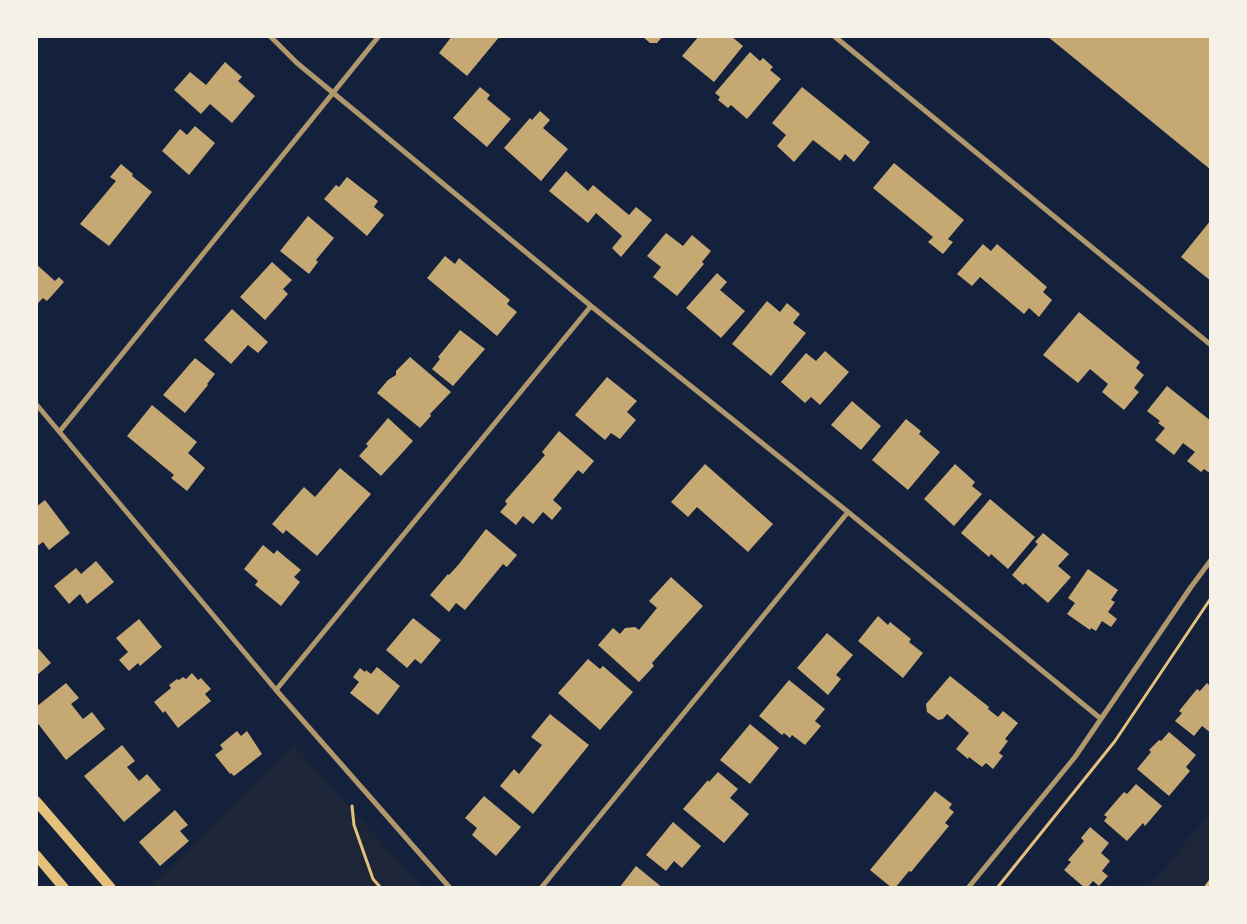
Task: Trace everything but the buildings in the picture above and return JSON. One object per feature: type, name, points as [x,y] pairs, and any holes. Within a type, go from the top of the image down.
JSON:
[{"type":"main road","points":[[36,801],[111,888]]},
{"type":"main road","points":[[36,855],[64,888]]},
{"type":"street","points":[[270,36],[297,63],[591,306],[848,512],[1100,718]]},
{"type":"street","points":[[60,431],[379,36]]},
{"type":"street","points":[[834,36],[1211,346]]},
{"type":"street","points":[[276,690],[591,306]]},
{"type":"street","points":[[36,404],[276,690],[450,888]]},
{"type":"street","points":[[541,888],[848,512]]},
{"type":"street","points":[[968,888],[1075,757],[1100,718],[1211,560]]},
{"type":"path","points":[[997,888],[1115,741],[1211,598]]},
{"type":"path","points":[[352,806],[354,825],[373,879],[381,888]]},
{"type":"path","points":[[1205,888],[1211,880]]},
{"type":"shaded area","points":[[294,745],[423,888],[154,888],[152,885]]},
{"type":"shaded area","points":[[1211,810],[1211,888],[1148,888]]}]
